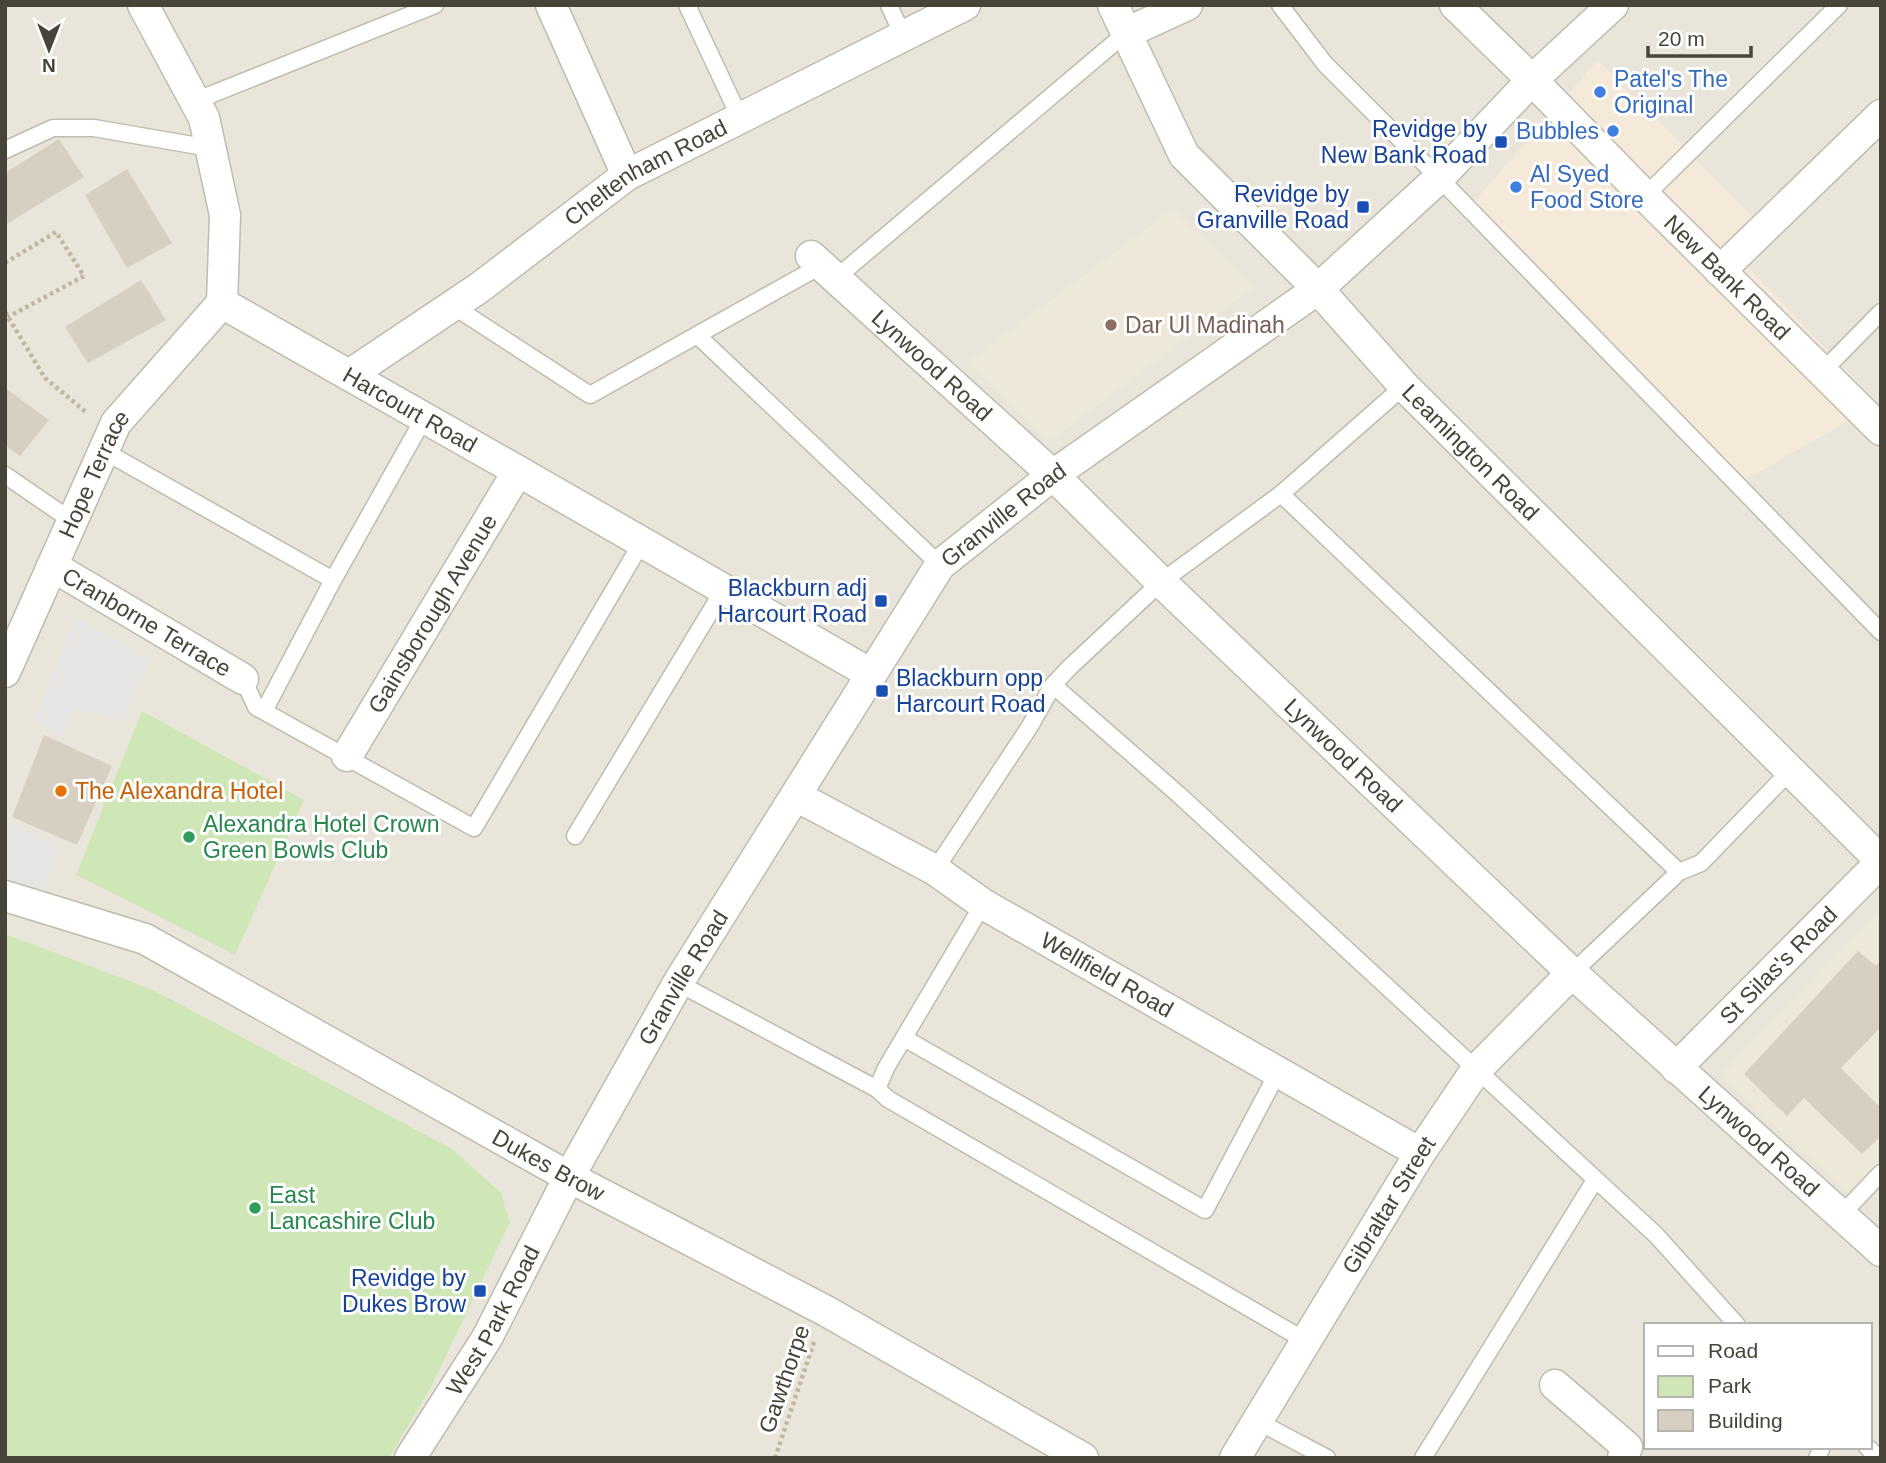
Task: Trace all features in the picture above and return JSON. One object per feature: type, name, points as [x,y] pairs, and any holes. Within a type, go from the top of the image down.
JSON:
[{"type":"street","points":[[143,5],[204,118],[225,215],[222,303]]},
{"type":"street","points":[[551,5],[627,175]]},
{"type":"street","name":"Cheltenham Road","points":[[349,375],[479,288],[627,175],[965,5]]},
{"type":"street","name":"Leamington Road","points":[[1113,5],[1184,155],[1318,289],[1404,386],[1881,861]]},
{"type":"street","points":[[1126,33],[1187,5]]},
{"type":"street","name":"New Bank Road","points":[[1455,5],[1881,430]]},
{"type":"street","name":"Granville Road","points":[[569,1177],[678,983],[940,565],[1053,475],[1318,289],[1439,178],[1532,80],[1613,5]]},
{"type":"street","points":[[1720,271],[1881,115]]},
{"type":"street","name":"Lynwood Road","points":[[823,266],[1053,475],[1161,582],[1572,973],[1881,1251]]},
{"type":"street","name":"Harcourt Road","points":[[222,303],[871,674]]},
{"type":"street","name":"Hope Terrace","points":[[5,672],[116,423],[222,303]]},
{"type":"street","name":"Gainsborough Avenue","points":[[346,756],[518,471]]},
{"type":"street","name":"Cranborne Terrace","points":[[52,566],[243,679]]},
{"type":"street","name":"Wellfield Road","points":[[796,796],[935,870],[983,904],[1420,1153]]},
{"type":"street","name":"St Silas's Road","points":[[1676,1068],[1881,861]]},
{"type":"street","name":"Dukes Brow","points":[[5,897],[145,939],[569,1177],[826,1311],[1083,1458]]},
{"type":"street","name":"Gibraltar Street","points":[[1235,1458],[1420,1153],[1476,1070],[1572,973]]},
{"type":"street","name":"West Park Road","points":[[410,1458],[487,1338],[569,1177]]},
{"type":"street","points":[[1555,1385],[1627,1447],[1623,1458]]},
{"type":"lane","points":[[195,101],[435,5]]},
{"type":"lane","points":[[687,5],[740,118]]},
{"type":"lane","points":[[889,5],[904,36]]},
{"type":"lane","points":[[1280,5],[1325,64],[1881,632]]},
{"type":"lane","points":[[1645,196],[1839,5]]},
{"type":"lane","points":[[453,306],[590,395],[823,266],[1126,33]]},
{"type":"lane","points":[[5,150],[53,128],[94,128],[210,148]]},
{"type":"lane","points":[[1822,372],[1881,312]]},
{"type":"lane","points":[[697,335],[940,565]]},
{"type":"lane","points":[[935,870],[1054,685],[1070,667],[1161,582],[1280,494],[1404,386]]},
{"type":"lane","points":[[264,711],[333,580],[424,418]]},
{"type":"lane","points":[[108,442],[333,580]]},
{"type":"lane","points":[[5,475],[72,521]]},
{"type":"lane","points":[[1280,494],[1679,872]]},
{"type":"lane","points":[[243,679],[256,707],[474,828],[642,542]]},
{"type":"lane","points":[[575,836],[724,589]]},
{"type":"lane","points":[[1054,685],[1178,794],[1656,1235],[1735,1323]]},
{"type":"lane","points":[[1572,973],[1679,872],[1701,863],[1790,772]]},
{"type":"lane","points":[[877,1089],[983,904]]},
{"type":"lane","points":[[678,983],[877,1089],[888,1099],[1306,1341]]},
{"type":"lane","points":[[904,1038],[1205,1210],[1279,1072]]},
{"type":"lane","points":[[1842,1215],[1881,1173]]},
{"type":"lane","points":[[1423,1458],[1595,1180]]},
{"type":"lane","points":[[1257,1421],[1327,1458]]},
{"type":"path","points":[[5,263],[56,232],[84,276],[7,315],[45,378],[108,442]]},
{"type":"path","name":"Gawthorpe","points":[[775,1458],[826,1311]]},
{"type":"shaded area","points":[[5,5],[1881,5],[1881,1458],[5,1458]]},
{"type":"shaded area","points":[[1598,60],[1757,221],[1729,247],[1878,404],[1743,481],[1470,206]]},
{"type":"shaded area","name":"Dar Ul Madinah","points":[[1173,209],[1254,287],[1048,443],[968,362]]},
{"type":"shaded area","points":[[75,617],[151,659],[121,721],[75,709],[61,737],[34,721]]},
{"type":"shaded area","points":[[5,820],[61,847],[41,893],[5,879]]},
{"type":"shaded area","points":[[1881,908],[1881,1162],[1849,1194],[1720,1076]]},
{"type":"green space","name":"Alexandra Hotel Crown Green Bowls Club","points":[[142,711],[304,800],[235,955],[76,875]]},
{"type":"green space","name":"East Lancashire Club","points":[[5,934],[153,990],[452,1149],[501,1193],[510,1222],[432,1385],[389,1458],[5,1458]]},
{"type":"building","points":[[59,139],[84,177],[5,225],[5,173]]},
{"type":"building","points":[[127,169],[172,243],[127,268],[85,195]]},
{"type":"building","points":[[141,280],[166,320],[88,363],[65,327]]},
{"type":"building","points":[[5,388],[49,420],[20,456],[5,445]]},
{"type":"building","name":"The Alexandra Hotel","points":[[44,735],[112,766],[77,845],[12,817]]},
{"type":"building","points":[[1858,951],[1876,966],[1881,961],[1881,1027],[1841,1068],[1881,1108],[1881,1136],[1862,1154],[1804,1098],[1787,1116],[1744,1074]]},
{"type":"place","name":"Patel's The Original","points":[[1600,92]]},
{"type":"place","name":"Bubbles","points":[[1613,131]]},
{"type":"place","name":"Revidge by New Bank Road","points":[[1501,142]]},
{"type":"place","name":"Al Syed Food Store","points":[[1516,187]]},
{"type":"place","name":"Revidge by Granville Road","points":[[1363,207]]},
{"type":"place","name":"Dar Ul Madinah","points":[[1111,325]]},
{"type":"place","name":"Blackburn adj Harcourt Road","points":[[881,601]]},
{"type":"place","name":"Blackburn opp Harcourt Road","points":[[882,691]]},
{"type":"place","name":"The Alexandra Hotel","points":[[61,791]]},
{"type":"place","name":"Alexandra Hotel Crown Green Bowls Club","points":[[189,837]]},
{"type":"place","name":"East Lancashire Club","points":[[255,1208]]},
{"type":"place","name":"Revidge by Dukes Brow","points":[[480,1291]]}]
